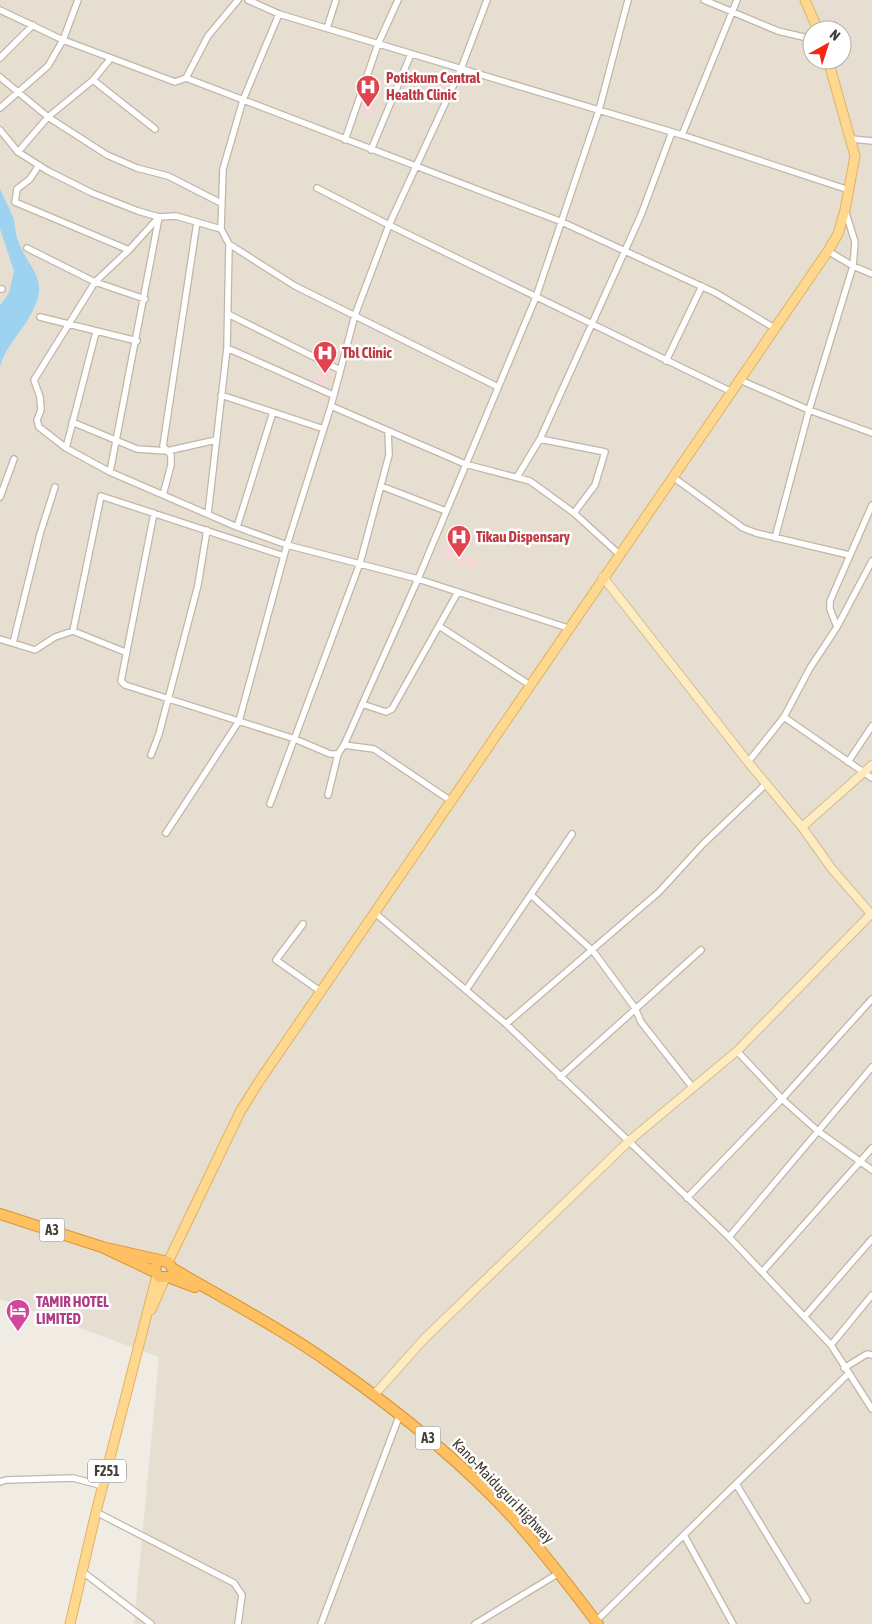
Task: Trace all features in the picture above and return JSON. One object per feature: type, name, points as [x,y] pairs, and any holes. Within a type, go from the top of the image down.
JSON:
[{"type":"highway","name":"Kano-Maiduguri Highway","points":[[0,1214],[102,1247],[163,1270],[249,1311],[290,1337],[400,1414],[480,1484],[512,1517],[559,1573],[597,1623]]},
{"type":"main road","points":[[805,0],[814,20]]},
{"type":"main road","points":[[163,1270],[240,1112],[320,991],[568,628],[776,329],[838,234],[845,210],[855,156],[852,139],[831,70]]},
{"type":"main road","name":"F251","points":[[70,1624],[96,1512],[146,1319],[163,1270]]},
{"type":"street","points":[[0,108],[48,66],[63,40],[78,0]]},
{"type":"street","points":[[186,78],[208,36],[238,0]]},
{"type":"street","points":[[248,0],[279,14],[682,135],[849,190]]},
{"type":"street","points":[[327,28],[336,0]]},
{"type":"street","points":[[345,140],[378,44],[398,0]]},
{"type":"street","points":[[166,832],[239,721],[287,544],[331,406],[355,315],[389,225],[461,68],[487,0]]},
{"type":"street","points":[[328,795],[338,754],[344,745],[418,579],[536,297],[599,110],[628,0]]},
{"type":"street","points":[[704,0],[778,31],[802,37]]},
{"type":"street","points":[[682,135],[737,0]]},
{"type":"street","points":[[0,10],[63,40],[175,82],[186,78],[562,222],[702,286],[776,329]]},
{"type":"street","points":[[208,514],[227,348],[228,244],[221,229],[223,169],[242,100],[279,14]]},
{"type":"street","points":[[0,58],[33,25]]},
{"type":"street","points":[[371,150],[411,54]]},
{"type":"street","points":[[18,152],[48,117],[93,80],[111,58]]},
{"type":"street","points":[[0,77],[18,94],[48,117],[122,163],[168,176],[222,203]]},
{"type":"street","points":[[93,80],[155,129]]},
{"type":"street","points":[[0,130],[18,152],[92,193],[159,217],[168,215],[221,229]]},
{"type":"street","points":[[517,477],[540,439],[641,215],[672,132]]},
{"type":"street","points":[[852,139],[872,140]]},
{"type":"street","points":[[39,165],[30,179],[17,189],[15,202],[129,250]]},
{"type":"street","points":[[317,188],[732,392]]},
{"type":"street","points":[[775,538],[809,410],[853,266],[855,242],[845,210]]},
{"type":"street","points":[[159,217],[129,250],[95,282],[34,380],[40,397],[41,410],[37,420],[39,427],[66,448],[110,472],[237,527],[287,544],[418,579],[568,628]]},
{"type":"street","points":[[110,472],[137,341],[159,217]]},
{"type":"street","points":[[162,495],[171,465],[171,455],[163,446],[197,222]]},
{"type":"street","points":[[228,244],[295,286],[498,387]]},
{"type":"street","points":[[27,248],[95,282],[145,299]]},
{"type":"street","points":[[828,251],[853,266],[872,274]]},
{"type":"street","points":[[666,361],[702,286]]},
{"type":"street","points":[[228,314],[340,370]]},
{"type":"street","points":[[40,317],[137,341]]},
{"type":"street","points":[[66,448],[96,332]]},
{"type":"street","points":[[227,348],[333,395]]},
{"type":"street","points":[[740,380],[809,410],[872,433]]},
{"type":"street","points":[[221,395],[324,429]]},
{"type":"street","points":[[331,406],[465,464],[517,477],[542,488],[574,513],[619,554]]},
{"type":"street","points":[[237,527],[273,412]]},
{"type":"street","points":[[72,422],[137,449],[167,451],[216,440]]},
{"type":"street","points":[[270,804],[360,563],[389,455],[388,432]]},
{"type":"street","points":[[540,439],[605,452],[594,485],[574,513]]},
{"type":"street","points":[[0,497],[14,459]]},
{"type":"street","points":[[673,477],[743,528],[775,538],[849,555]]},
{"type":"street","points":[[381,486],[446,511]]},
{"type":"street","points":[[13,643],[40,534],[55,487]]},
{"type":"street","points":[[73,631],[101,496],[284,556]]},
{"type":"street","points":[[837,626],[830,609],[830,601],[872,505]]},
{"type":"street","points":[[154,513],[120,681],[125,685],[295,739],[330,754],[338,754]]},
{"type":"street","points":[[151,755],[198,585],[207,530]]},
{"type":"street","points":[[748,762],[784,717],[810,668],[837,626],[871,565]]},
{"type":"street","points":[[374,1395],[424,1338],[629,1141],[737,1051],[871,910],[832,869],[802,827],[748,762],[603,577]]},
{"type":"street","points":[[362,704],[386,712],[392,709],[458,592]]},
{"type":"street","points":[[439,626],[530,685]]},
{"type":"street","points":[[0,639],[35,650],[55,637],[73,631],[125,652]]},
{"type":"street","points":[[784,717],[872,778]]},
{"type":"street","points":[[848,762],[872,726]]},
{"type":"street","points":[[344,745],[374,749],[451,801]]},
{"type":"street","points":[[802,827],[872,765]]},
{"type":"street","points":[[506,1024],[593,951],[659,892],[709,838],[767,783]]},
{"type":"street","points":[[466,990],[572,834]]},
{"type":"street","points":[[531,895],[593,951],[635,1008],[641,1022],[693,1088]]},
{"type":"street","points":[[375,913],[506,1024],[729,1237],[831,1345],[872,1410]]},
{"type":"street","points":[[303,924],[276,960],[320,991]]},
{"type":"street","points":[[560,1077],[701,950]]},
{"type":"street","points":[[687,1198],[782,1099],[872,999]]},
{"type":"street","points":[[737,1051],[782,1099],[819,1132],[872,1170]]},
{"type":"street","points":[[729,1237],[872,1067]]},
{"type":"street","points":[[763,1271],[872,1148]]},
{"type":"street","points":[[805,1316],[872,1239]]},
{"type":"street","points":[[831,1345],[872,1295]]},
{"type":"street","points":[[844,1368],[867,1354],[872,1354]]},
{"type":"street","points":[[597,1623],[848,1374]]},
{"type":"street","points":[[321,1624],[400,1414]]},
{"type":"street","points":[[0,1482],[6,1480],[73,1478],[103,1486]]},
{"type":"street","points":[[736,1484],[807,1600]]},
{"type":"street","points":[[96,1512],[234,1583],[242,1595],[238,1624]]},
{"type":"street","points":[[684,1535],[734,1624]]},
{"type":"street","points":[[83,1572],[151,1624]]},
{"type":"street","points":[[475,1624],[559,1573]]},
{"type":"shaded area","points":[[0,0],[872,0],[872,1624],[134,1624],[159,1357],[0,1299]]},
{"type":"shaded area","name":"Potiskum Central Health Clinic","points":[[364,99],[376,102],[371,117],[360,114]]},
{"type":"shaded area","name":"Tbl Clinic","points":[[321,364],[334,370],[331,379],[327,378],[324,387],[312,383]]},
{"type":"shaded area","name":"Tikau Dispensary","points":[[446,545],[478,561],[474,570],[440,555]]},
{"type":"water","points":[[0,189],[13,217],[23,253],[39,282],[39,290],[33,310],[10,345],[0,367],[0,305],[9,293],[14,271],[0,229]]},
{"type":"place","name":"Potiskum Central Health Clinic","points":[[368,108]]},
{"type":"place","name":"Tbl Clinic","points":[[325,374]]},
{"type":"place","name":"Tikau Dispensary","points":[[459,558]]},
{"type":"place","name":"TAMIR HOTEL LIMITED","points":[[18,1332]]}]
